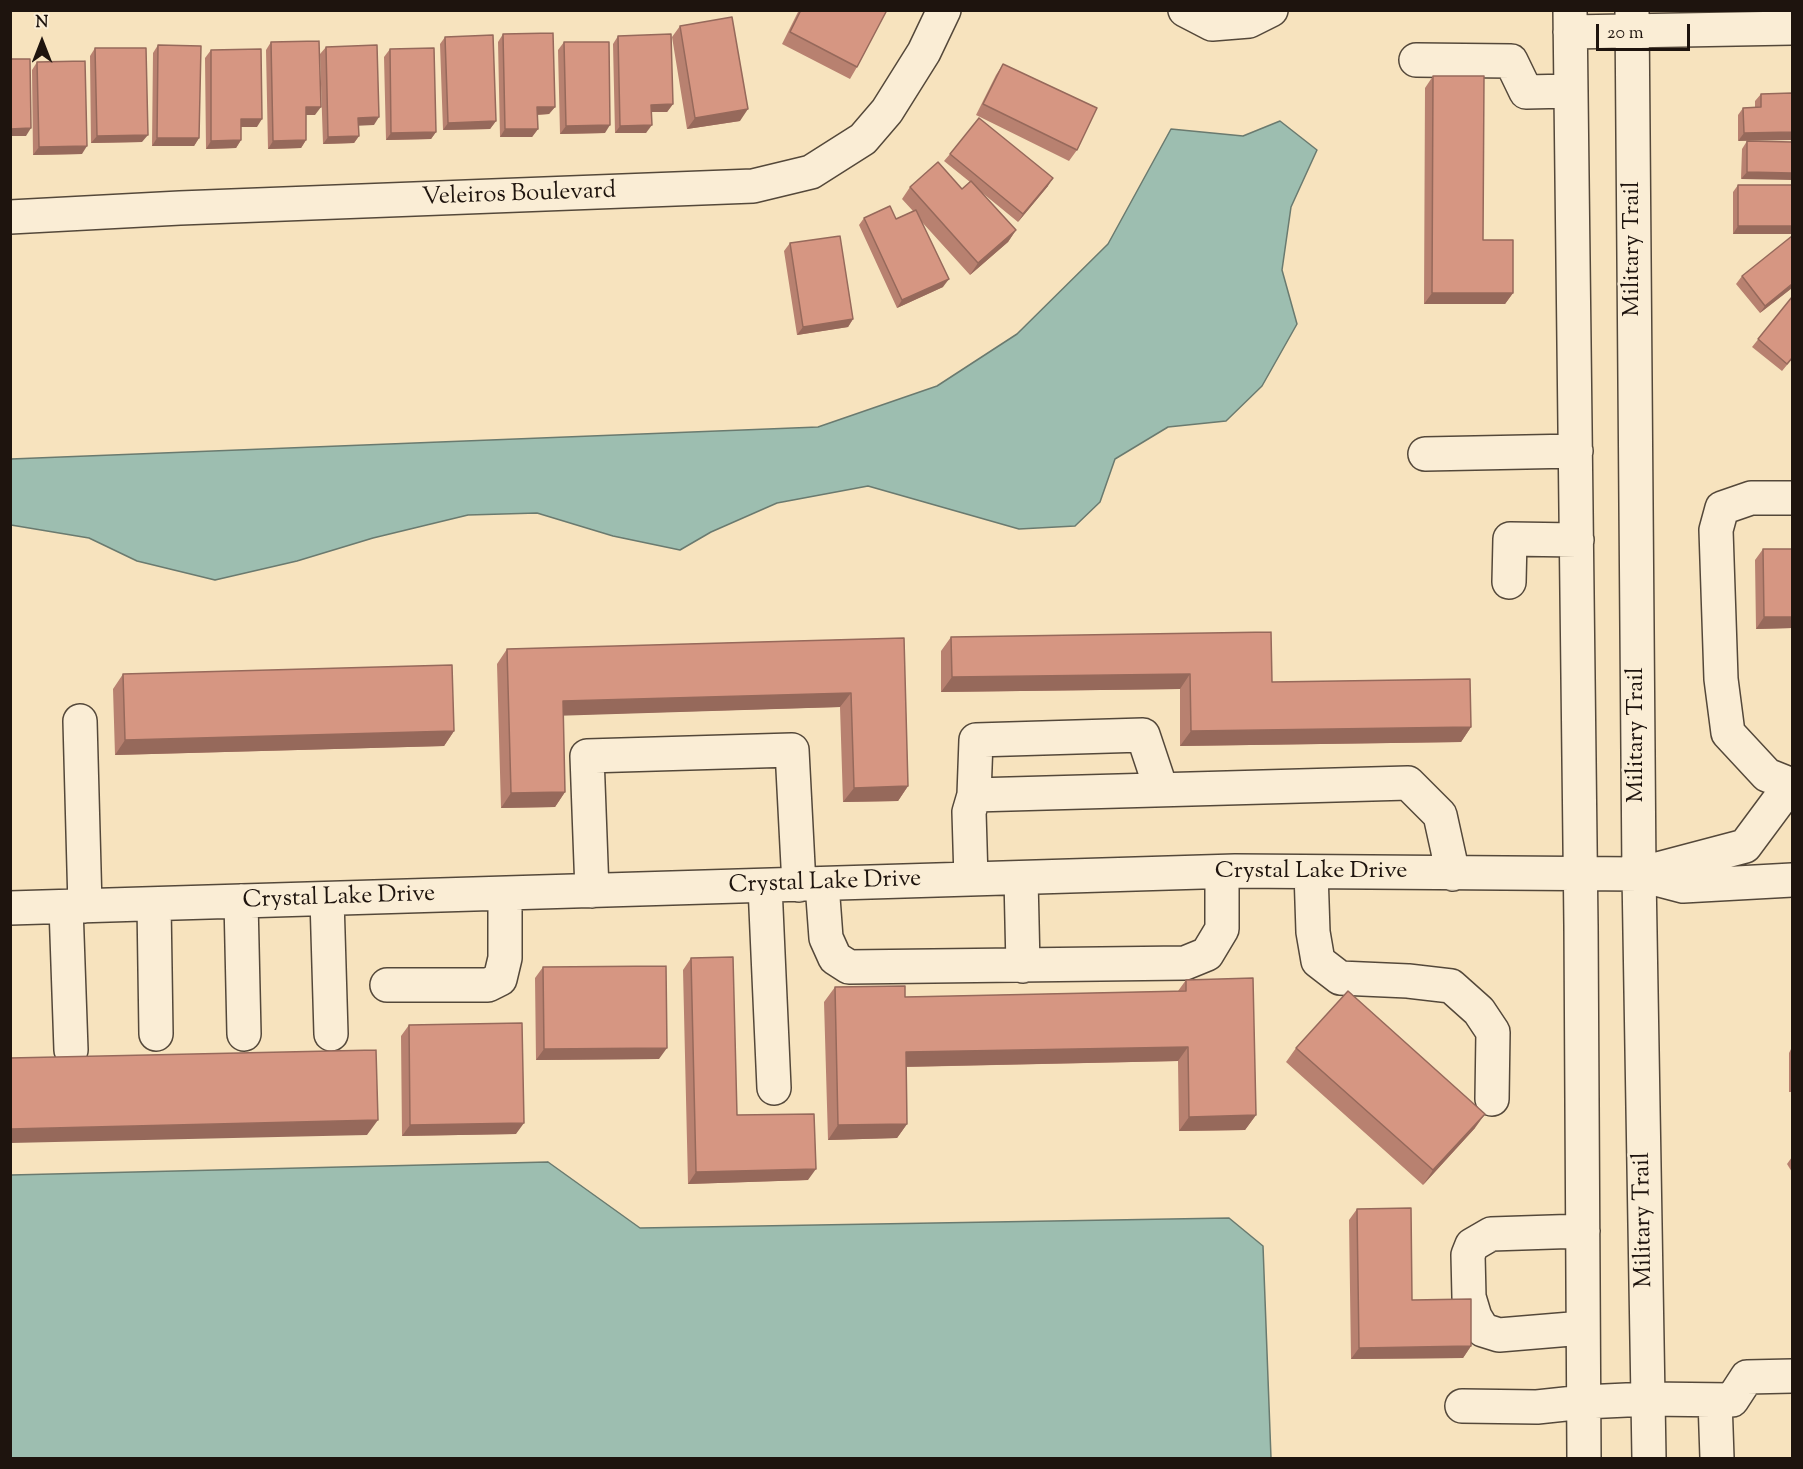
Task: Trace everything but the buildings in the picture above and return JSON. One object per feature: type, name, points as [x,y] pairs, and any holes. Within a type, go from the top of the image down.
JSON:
[{"type":"street","name":"Veleiros Boulevard","points":[[10,217],[180,208],[753,186],[812,172],[863,139],[887,111],[924,52],[944,10]]},
{"type":"street","points":[[1185,10],[1212,24],[1250,21],[1271,10]]},
{"type":"street","points":[[1584,1458],[1581,875],[1570,21],[1633,21],[1792,28]]},
{"type":"street","name":"Military Trail","points":[[1633,21],[1639,874],[1649,1458]]},
{"type":"street","points":[[1416,60],[1511,61],[1526,92],[1571,91]]},
{"type":"street","points":[[1425,454],[1576,452]]},
{"type":"street","points":[[1639,874],[1745,846],[1792,784],[1767,775],[1728,733],[1721,679],[1716,530],[1722,508],[1751,498],[1792,498]]},
{"type":"street","points":[[1509,582],[1510,538],[1577,540]]},
{"type":"street","points":[[71,1050],[80,721]]},
{"type":"street","points":[[971,879],[969,812],[974,795],[976,740],[1143,735],[1161,789]]},
{"type":"street","points":[[592,891],[586,756],[792,750],[811,884],[826,938],[835,958],[849,967],[1185,963],[1207,954],[1222,929],[1222,872]]},
{"type":"street","points":[[974,795],[1408,783],[1440,816],[1454,873]]},
{"type":"street","name":"Crystal Lake Drive","points":[[10,908],[1222,872],[1639,874]]},
{"type":"street","points":[[1311,872],[1313,932],[1318,961],[1340,978],[1408,981],[1451,986],[1479,1011],[1493,1032],[1492,1099]]},
{"type":"street","points":[[1639,874],[1683,886],[1792,880]]},
{"type":"street","points":[[1021,878],[1023,966]]},
{"type":"street","points":[[765,886],[774,1088]]},
{"type":"street","points":[[387,985],[488,985],[500,979],[505,958],[505,894]]},
{"type":"street","points":[[327,899],[331,1034]]},
{"type":"street","points":[[241,902],[244,1034]]},
{"type":"street","points":[[154,904],[156,1034]]},
{"type":"street","points":[[1583,1231],[1491,1234],[1472,1245],[1468,1255],[1469,1297],[1475,1317],[1483,1330],[1499,1335],[1583,1328]]},
{"type":"street","points":[[1462,1406],[1537,1407],[1648,1399],[1732,1401],[1747,1377],[1792,1376]]},
{"type":"street","points":[[1716,1400],[1717,1458]]},
{"type":"shaded area","points":[[1280,121],[1317,150],[1291,207],[1282,270],[1297,324],[1262,386],[1226,421],[1168,427],[1115,459],[1100,502],[1075,526],[1019,529],[868,486],[777,503],[711,532],[680,550],[613,536],[537,513],[468,515],[373,538],[297,561],[215,580],[137,561],[89,538],[11,525],[11,459],[818,427],[937,386],[1017,334],[1108,244],[1171,129],[1243,136]]},
{"type":"shaded area","points":[[548,1162],[640,1228],[1229,1218],[1263,1246],[1271,1458],[11,1458],[11,1175]]}]
